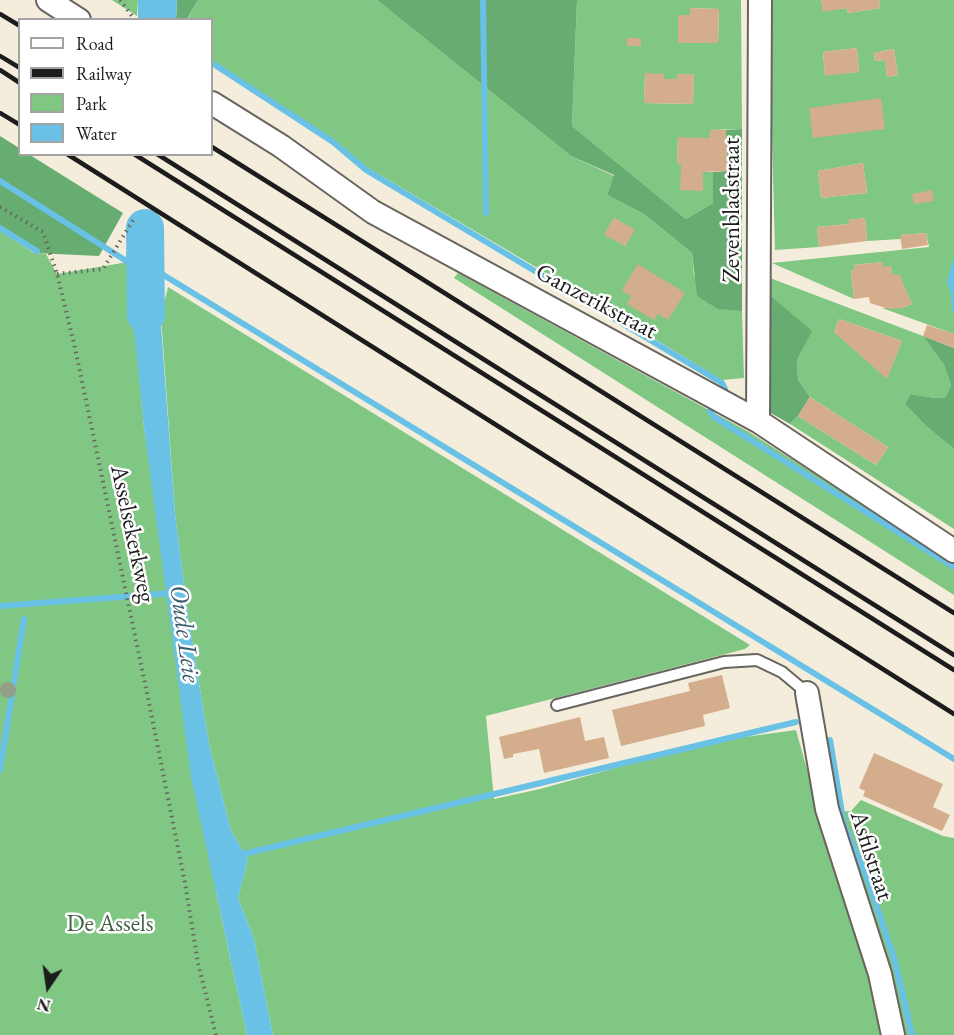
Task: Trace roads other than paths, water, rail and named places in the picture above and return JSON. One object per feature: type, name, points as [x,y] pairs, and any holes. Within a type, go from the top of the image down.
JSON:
[{"type":"street","points":[[48,0],[76,18]]},
{"type":"street","name":"Zevenbladstraat","points":[[758,421],[760,0]]},
{"type":"street","name":"Ganzerikstraat","points":[[213,104],[281,146],[373,212],[758,421],[954,551]]},
{"type":"street","name":"Asfilstraat","points":[[807,693],[827,809],[880,974],[893,1035]]},
{"type":"lane","points":[[558,705],[724,662],[757,660],[782,672],[807,693]]},
{"type":"water","points":[[138,0],[177,0],[176,18],[138,18]]},
{"type":"water","points":[[126,252],[157,271],[175,514],[189,622],[209,744],[231,831],[248,859],[238,898],[254,939],[273,1035],[247,1035],[191,777],[144,428]]},
{"type":"water","points":[[954,257],[954,314],[947,282]]},
{"type":"waterway","points":[[483,0],[486,213]]},
{"type":"waterway","points":[[213,64],[333,142],[366,170],[722,383],[725,389]]},
{"type":"waterway","points":[[0,181],[128,262]]},
{"type":"waterway","points":[[0,228],[37,251]]},
{"type":"waterway","name":"Oude Leie","points":[[145,228],[146,315]]},
{"type":"waterway","points":[[157,271],[954,759]]},
{"type":"waterway","points":[[710,411],[714,417],[954,567]]},
{"type":"waterway","points":[[0,606],[173,593]]},
{"type":"waterway","points":[[0,770],[24,619]]},
{"type":"waterway","points":[[239,855],[796,722]]},
{"type":"waterway","points":[[830,740],[844,825],[868,880],[895,961],[912,1035]]},
{"type":"railway","points":[[0,14],[18,25]]},
{"type":"railway","points":[[0,56],[18,67]]},
{"type":"railway","points":[[0,70],[18,82]]},
{"type":"railway","points":[[0,113],[18,124]]},
{"type":"railway","points":[[213,148],[954,613]]},
{"type":"railway","points":[[70,156],[954,714]]},
{"type":"railway","points":[[137,156],[954,670]]},
{"type":"railway","points":[[160,156],[954,655]]},
{"type":"park label","name":"De Assels","points":[[110,924]]}]
